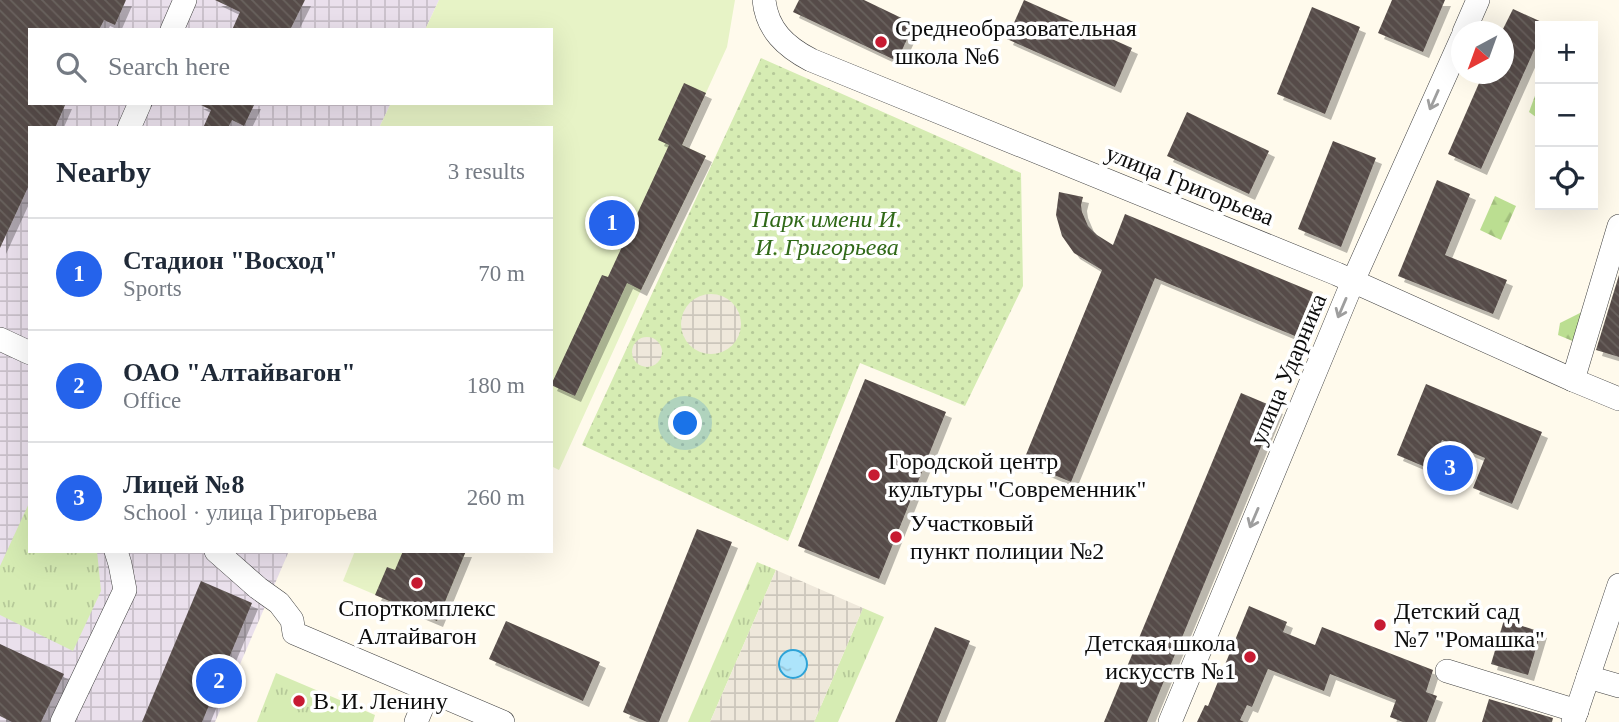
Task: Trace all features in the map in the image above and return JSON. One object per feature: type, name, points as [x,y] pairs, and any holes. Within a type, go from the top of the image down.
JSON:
[{"type":"street","points":[[173,28],[185,0]]},
{"type":"street","name":"улица Григорьева","points":[[764,0],[765,13],[778,35],[796,52],[811,60],[1353,281],[1619,399]]},
{"type":"street","points":[[1469,21],[1478,0]]},
{"type":"street","name":"улица Ударника","points":[[1170,722],[1353,281],[1451,60]]},
{"type":"street","points":[[130,126],[139,105]]},
{"type":"street","points":[[1573,380],[1619,226]]},
{"type":"street","points":[[0,339],[28,352]]},
{"type":"street","points":[[62,722],[125,590],[117,553]]},
{"type":"street","points":[[218,553],[279,603],[292,620],[294,633],[503,722]]},
{"type":"street","points":[[1447,671],[1575,717],[1619,585]]},
{"type":"street","points":[[1588,677],[1619,686]]},
{"type":"street","points":[[416,722],[429,691]]},
{"type":"shaded area","points":[[0,0],[439,0],[426,28],[28,28],[28,105],[390,105],[380,126],[28,126],[28,553],[288,553],[215,722],[0,722]]},
{"type":"shaded area","points":[[705,294],[717,294],[733,302],[739,312],[739,336],[733,346],[717,354],[705,354],[689,346],[681,330],[681,318],[689,302]]},
{"type":"shaded area","points":[[647,337],[653,338],[661,346],[661,358],[653,366],[647,367],[641,366],[633,358],[632,352],[633,346],[641,338]]},
{"type":"shaded area","points":[[776,570],[863,608],[814,722],[710,722]]},
{"type":"green space","points":[[439,0],[735,0],[727,47],[682,145],[706,156],[559,470],[553,467],[553,126],[380,126],[390,105],[553,105],[553,28],[426,28]]},
{"type":"green space","name":"Парк имени И. И. Григорьева","points":[[761,58],[1021,173],[1023,286],[965,406],[860,363],[788,541],[582,445]]},
{"type":"green space","points":[[1535,96],[1535,116],[1529,112]]},
{"type":"green space","points":[[1495,196],[1516,206],[1501,240],[1480,230]]},
{"type":"green space","points":[[1588,309],[1575,342],[1558,335],[1560,323]]},
{"type":"green space","points":[[28,505],[28,553],[97,553],[101,591],[73,651],[0,615],[0,566]]},
{"type":"green space","name":"Спорткомплекс Алтайвагон","points":[[354,553],[465,553],[437,621],[343,581]]},
{"type":"green space","points":[[757,562],[776,570],[710,722],[688,722]]},
{"type":"green space","points":[[863,608],[884,617],[838,722],[814,722]]},
{"type":"green space","points":[[276,673],[375,715],[373,722],[257,722]]},
{"type":"water","points":[[793,650],[803,654],[807,664],[803,674],[793,678],[783,674],[779,664],[783,654]]},
{"type":"building","points":[[0,0],[126,0],[115,25],[104,20],[100,28],[28,28],[28,105],[65,105],[56,126],[28,126],[28,187],[0,248]]},
{"type":"building","points":[[215,0],[305,0],[291,28],[233,28],[240,12]]},
{"type":"building","name":"Среднеобразовательная школа №6","points":[[799,0],[864,0],[914,24],[897,61],[793,12]]},
{"type":"building","points":[[1024,0],[1132,48],[1115,87],[1007,39]]},
{"type":"building","points":[[1392,0],[1445,0],[1423,52],[1378,33]]},
{"type":"building","points":[[1312,7],[1360,27],[1325,114],[1277,94]]},
{"type":"building","points":[[1513,9],[1539,21],[1535,21],[1535,48],[1481,169],[1448,154],[1479,84],[1514,84],[1514,21],[1507,21]]},
{"type":"building","points":[[684,83],[706,93],[682,145],[706,156],[641,290],[627,283],[575,396],[553,386],[553,381],[602,275],[608,277],[669,145],[658,140]]},
{"type":"building","points":[[201,105],[254,105],[244,126],[232,120],[229,126],[204,126],[211,110]]},
{"type":"building","points":[[1187,112],[1269,151],[1249,194],[1167,156]]},
{"type":"building","points":[[1333,141],[1376,158],[1341,247],[1298,229]]},
{"type":"building","points":[[1437,180],[1470,194],[1445,255],[1507,280],[1493,314],[1398,276]]},
{"type":"building","points":[[1059,192],[1083,197],[1082,212],[1088,226],[1113,245],[1125,214],[1313,292],[1295,336],[1155,278],[1071,482],[1023,462],[1102,270],[1074,253],[1062,236],[1056,215]]},
{"type":"building","points":[[1619,275],[1619,357],[1596,350]]},
{"type":"building","name":"Городской центр культуры \"Современник\"","points":[[865,379],[946,412],[879,579],[798,546]]},
{"type":"building","points":[[1426,384],[1542,432],[1512,504],[1473,488],[1485,458],[1442,440],[1430,469],[1397,455]]},
{"type":"building","points":[[1241,393],[1277,408],[1147,722],[1104,722]]},
{"type":"building","points":[[697,529],[732,542],[659,722],[647,722],[623,712]]},
{"type":"building","name":"Спорткомплекс Алтайвагон","points":[[402,553],[465,553],[437,621],[375,595],[387,567],[395,570]]},
{"type":"building","points":[[201,581],[252,603],[202,722],[142,722]]},
{"type":"building","points":[[1249,606],[1287,622],[1283,632],[1315,645],[1322,627],[1433,670],[1426,692],[1437,696],[1427,722],[1403,722],[1390,717],[1396,700],[1330,674],[1324,691],[1268,669],[1252,707],[1247,705],[1240,720],[1244,722],[1197,722],[1205,705],[1208,706]]},
{"type":"building","points":[[1504,620],[1541,632],[1528,675],[1491,664]]},
{"type":"building","points":[[506,621],[600,662],[583,701],[489,659]]},
{"type":"building","points":[[935,627],[970,641],[937,722],[895,722]]},
{"type":"building","points":[[0,644],[64,674],[41,722],[12,722],[0,716]]},
{"type":"building","points":[[1489,699],[1553,718],[1552,722],[1482,722]]},
{"type":"place","name":"Среднеобразовательная школа №6","points":[[881,42]]},
{"type":"place","name":"Стадион \"Восход\"","points":[[612,223]]},
{"type":"place","name":"Лицей №8","points":[[1450,468]]},
{"type":"place","name":"Городской центр культуры \"Современник\"","points":[[874,475]]},
{"type":"place","name":"Участковый пункт полиции №2","points":[[896,537]]},
{"type":"place","name":"Спорткомплекс Алтайвагон","points":[[417,583]]},
{"type":"place","name":"Детский сад №7 \"Ромашка\"","points":[[1380,625]]},
{"type":"place","name":"Детская школа искусств №1","points":[[1250,657]]},
{"type":"place","name":"ОАО \"Алтайвагон\"","points":[[219,681]]},
{"type":"place","name":"В. И. Ленину","points":[[299,701]]}]
